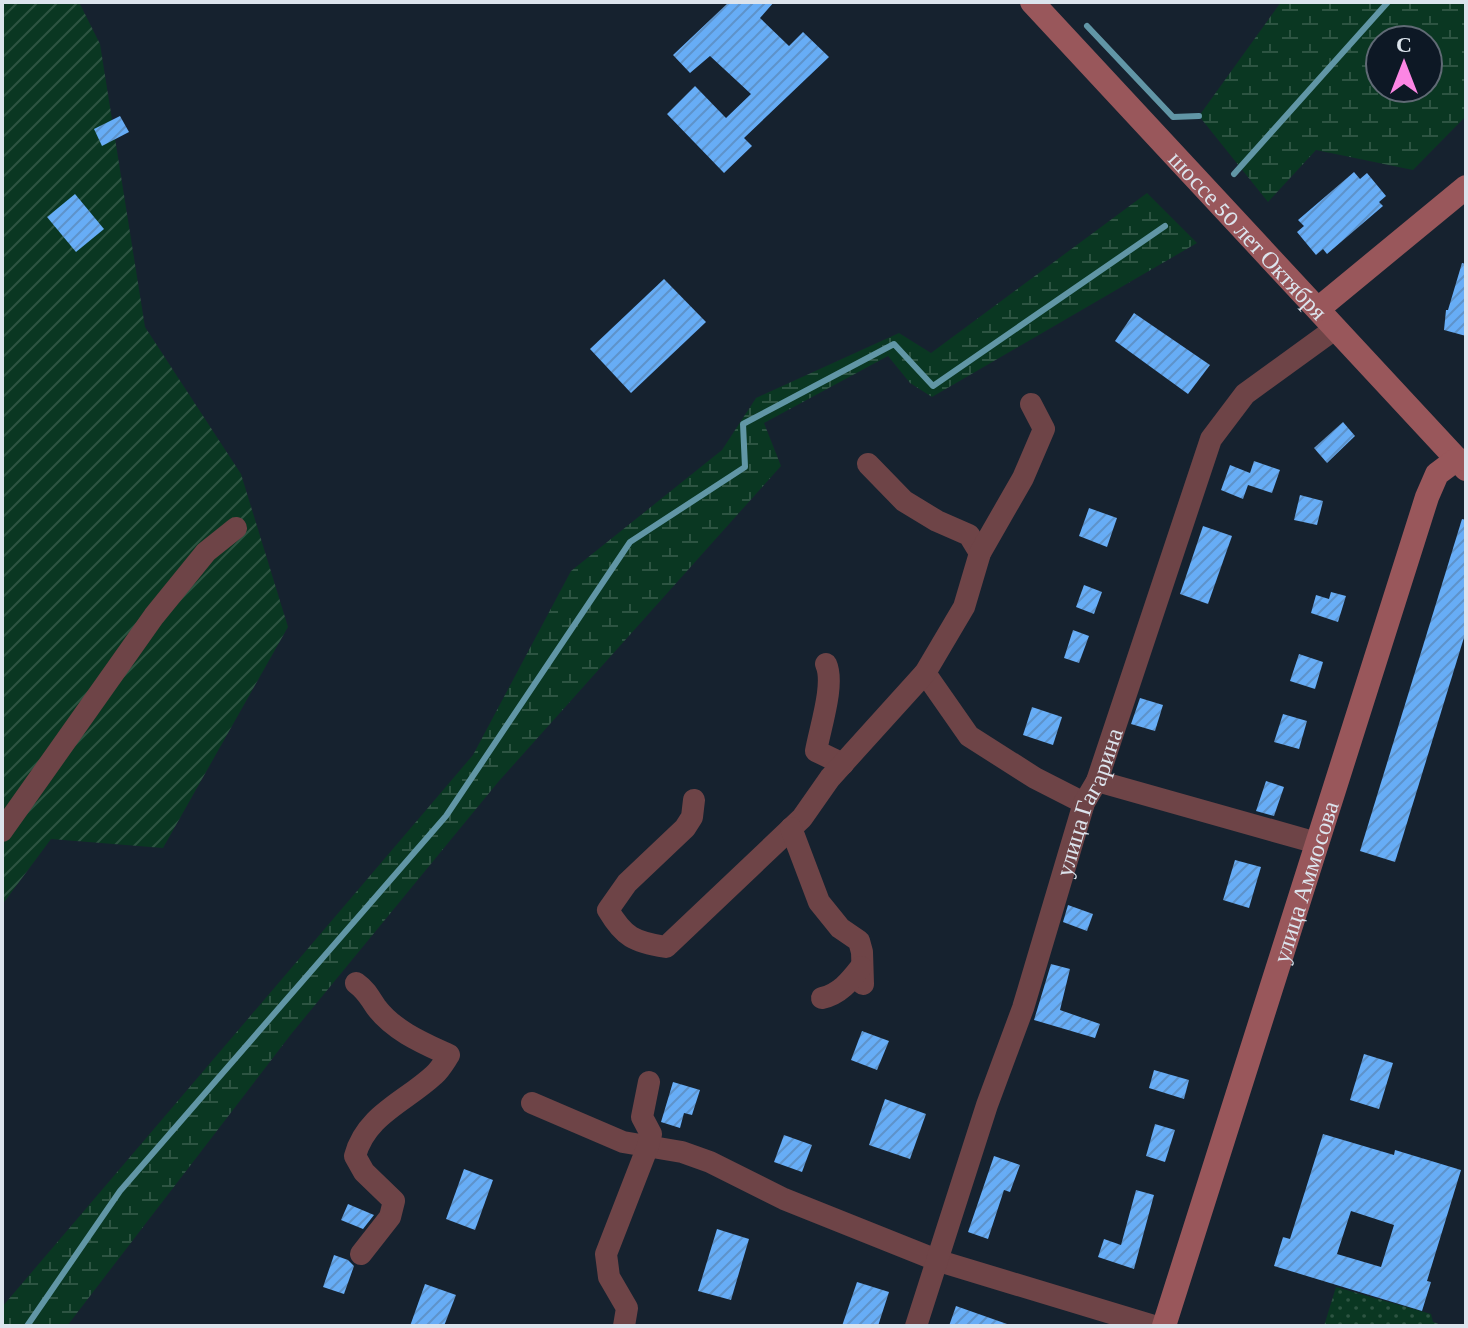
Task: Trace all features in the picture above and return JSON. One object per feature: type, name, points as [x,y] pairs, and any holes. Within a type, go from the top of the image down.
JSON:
[{"type":"main road","name":"шоссе 50 лет Октября","points":[[1032,2],[1463,460]]},
{"type":"main road","points":[[1318,309],[1466,187]]},
{"type":"main road","name":"улица Аммосова","points":[[1164,1326],[1427,497],[1437,474],[1463,460]]},
{"type":"street","name":"улица Гагарина","points":[[916,1326],[987,1105],[1023,1008],[1084,803],[1097,781],[1211,439],[1245,394],[1336,328]]},
{"type":"street","points":[[694,800],[692,817],[685,828],[627,883],[608,910],[621,932],[649,944],[666,947],[802,818],[843,764],[925,673],[964,607],[980,553],[1023,478],[1044,429],[1031,404]]},
{"type":"street","points":[[868,464],[904,501],[937,521],[969,535],[980,553]]},
{"type":"street","points":[[2,831],[154,616],[206,552],[236,528]]},
{"type":"street","points":[[826,664],[830,673],[828,691],[816,751],[843,764]]},
{"type":"street","points":[[925,673],[969,736],[1035,778],[1084,803]]},
{"type":"street","points":[[1097,781],[1317,843]]},
{"type":"street","points":[[791,828],[819,902],[840,928],[859,941],[862,952],[862,976],[831,996],[822,998]]},
{"type":"street","points":[[356,983],[369,992],[376,1007],[413,1039],[449,1055],[435,1075],[403,1097],[364,1131],[355,1156],[364,1172],[394,1201],[390,1217],[361,1254]]},
{"type":"street","points":[[624,1326],[627,1308],[609,1277],[606,1254],[651,1134],[642,1117],[649,1082]]},
{"type":"street","points":[[532,1103],[623,1142],[682,1152],[710,1162],[784,1199],[939,1261],[1154,1326]]},
{"type":"green space","points":[[2,2],[79,2],[100,44],[145,327],[241,474],[288,627],[163,848],[51,839],[2,905]]},
{"type":"green space","points":[[1281,2],[1466,2],[1466,116],[1413,170],[1316,150],[1268,202],[1199,116]]},
{"type":"green space","points":[[1147,193],[1197,243],[932,397],[910,383],[888,356],[764,423],[781,466],[499,781],[292,1033],[67,1326],[2,1326],[2,1307],[473,755],[571,571],[722,450],[756,398],[899,333],[931,353]]},
{"type":"green space","points":[[1336,1287],[1431,1314],[1433,1322],[1445,1326],[1324,1326]]},
{"type":"building","points":[[729,2],[774,2],[760,18],[789,46],[803,32],[829,57],[744,138],[752,146],[724,173],[667,114],[695,86],[726,118],[751,94],[710,56],[690,73],[673,55]]},
{"type":"building","points":[[120,116],[129,132],[102,146],[94,129]]},
{"type":"building","points":[[1354,172],[1360,179],[1367,173],[1386,196],[1379,202],[1383,206],[1327,254],[1323,249],[1316,255],[1297,232],[1304,226],[1298,220]]},
{"type":"building","points":[[75,194],[104,229],[76,252],[47,217]]},
{"type":"building","points":[[1462,263],[1466,264],[1466,336],[1444,330],[1446,310]]},
{"type":"building","points":[[664,279],[706,322],[631,393],[590,349]]},
{"type":"building","points":[[1134,313],[1210,365],[1188,394],[1115,341]]},
{"type":"building","points":[[1343,422],[1355,436],[1327,463],[1314,448]]},
{"type":"building","points":[[1254,461],[1280,470],[1272,493],[1248,485],[1243,499],[1221,490],[1230,465],[1250,473]]},
{"type":"building","points":[[1300,495],[1323,501],[1317,525],[1294,520]]},
{"type":"building","points":[[1089,508],[1117,518],[1107,547],[1079,536]]},
{"type":"building","points":[[1462,519],[1466,520],[1466,631],[1395,862],[1360,851]]},
{"type":"building","points":[[1203,526],[1232,536],[1208,604],[1180,594]]},
{"type":"building","points":[[1084,585],[1102,592],[1094,614],[1076,607]]},
{"type":"building","points":[[1331,592],[1346,596],[1338,622],[1311,613],[1316,595],[1329,599]]},
{"type":"building","points":[[1073,630],[1089,636],[1079,663],[1064,658]]},
{"type":"building","points":[[1299,654],[1323,662],[1315,689],[1290,681]]},
{"type":"building","points":[[1140,698],[1163,705],[1155,731],[1131,724]]},
{"type":"building","points":[[1032,707],[1062,717],[1053,745],[1023,735]]},
{"type":"building","points":[[1283,714],[1307,721],[1299,749],[1274,742]]},
{"type":"building","points":[[1266,781],[1284,787],[1274,816],[1256,811]]},
{"type":"building","points":[[1235,860],[1261,867],[1249,908],[1223,900]]},
{"type":"building","points":[[1068,905],[1093,914],[1087,931],[1063,922]]},
{"type":"building","points":[[1051,964],[1070,969],[1060,1010],[1100,1024],[1095,1038],[1034,1020]]},
{"type":"building","points":[[862,1031],[889,1041],[877,1070],[851,1060]]},
{"type":"building","points":[[1364,1054],[1393,1063],[1379,1109],[1350,1100]]},
{"type":"building","points":[[1154,1070],[1189,1080],[1184,1099],[1149,1088]]},
{"type":"building","points":[[673,1082],[700,1090],[692,1115],[684,1113],[680,1128],[661,1122]]},
{"type":"building","points":[[885,1099],[926,1114],[910,1159],[869,1145]]},
{"type":"building","points":[[1155,1124],[1175,1130],[1165,1162],[1146,1156]]},
{"type":"building","points":[[1323,1134],[1394,1155],[1395,1150],[1461,1170],[1427,1281],[1431,1282],[1422,1311],[1274,1266],[1283,1237],[1290,1239]],"holes":[[[1351,1211],[1394,1225],[1381,1267],[1337,1254]]]},
{"type":"building","points":[[784,1135],[812,1145],[802,1172],[774,1162]]},
{"type":"building","points":[[994,1156],[1020,1165],[1010,1192],[1004,1190],[988,1239],[968,1232]]},
{"type":"building","points":[[464,1169],[493,1180],[475,1230],[446,1219]]},
{"type":"building","points":[[1136,1190],[1154,1195],[1134,1269],[1098,1257],[1104,1239],[1121,1245]]},
{"type":"building","points":[[348,1204],[374,1215],[363,1229],[341,1220]]},
{"type":"building","points":[[717,1229],[749,1239],[731,1300],[698,1291]]},
{"type":"building","points":[[334,1255],[354,1266],[344,1294],[323,1287]]},
{"type":"building","points":[[857,1282],[889,1292],[878,1326],[842,1326]]},
{"type":"building","points":[[425,1284],[456,1295],[444,1326],[410,1326]]},
{"type":"building","points":[[956,1306],[1007,1324],[949,1326]]},
{"type":"waterway","points":[[1234,174],[1388,2]]},
{"type":"waterway","points":[[1087,26],[1173,117],[1199,116]]},
{"type":"waterway","points":[[27,1326],[120,1191],[446,816],[630,542],[745,467],[743,424],[894,344],[933,386],[1165,226]]}]
